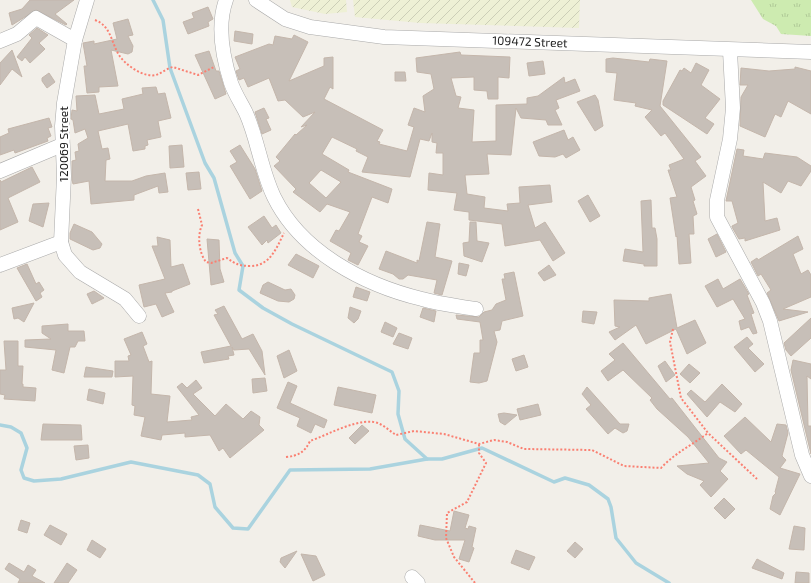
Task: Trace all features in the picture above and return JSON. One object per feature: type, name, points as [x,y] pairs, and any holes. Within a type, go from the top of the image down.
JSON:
[{"type":"street","name":"120069 Street","points":[[60,242],[64,176],[62,145],[64,103],[75,40],[87,0]]},
{"type":"street","points":[[226,0],[221,29],[224,56],[231,84],[246,114],[274,196],[289,222],[302,237],[343,268],[364,279],[421,299],[476,308]]},
{"type":"street","name":"109472 Street","points":[[256,0],[285,19],[310,27],[384,37],[730,51],[811,52]]},
{"type":"street","points":[[0,41],[17,34],[36,18],[75,40]]},
{"type":"street","points":[[730,51],[732,108],[730,139],[717,200],[717,217],[763,303],[770,321],[802,455],[811,476]]},
{"type":"street","points":[[0,171],[62,145]]},
{"type":"street","points":[[0,264],[60,242],[65,255],[80,272],[125,299],[139,316]]},
{"type":"path","points":[[82,14],[99,21],[110,32],[119,55],[129,65],[141,73],[155,75],[173,67],[198,75],[216,65],[228,70]]},
{"type":"path","points":[[198,209],[202,225],[198,233],[202,258],[206,262],[211,263],[227,258],[234,265],[259,266],[271,258],[289,222]]},
{"type":"path","points":[[672,329],[670,342],[682,398],[708,433],[757,479]]},
{"type":"path","points":[[286,457],[297,455],[307,448],[310,442],[345,427],[368,421],[380,424],[396,435],[414,431],[444,434],[479,444],[494,440],[507,442],[524,449],[592,450],[624,466],[651,469],[661,468],[674,454],[686,448],[708,433]]},
{"type":"path","points":[[475,583],[454,557],[446,538],[447,513],[467,502],[486,463],[479,453],[479,444]]},
{"type":"green space","points":[[290,0],[346,0],[347,12],[325,14],[292,7]]},
{"type":"green space","points":[[353,0],[580,0],[579,28],[420,23],[355,17]]},
{"type":"green space","points":[[751,0],[811,0],[811,36],[781,34],[776,26],[763,19]]},
{"type":"building","points":[[30,0],[74,0],[55,14],[67,24],[66,25],[36,10],[12,25],[9,13],[22,9]]},
{"type":"building","points":[[208,7],[213,19],[208,22],[209,26],[188,34],[183,22],[194,18],[192,13]]},
{"type":"building","points":[[128,19],[133,35],[128,36],[133,46],[132,52],[128,54],[111,50],[118,86],[99,87],[99,92],[87,93],[84,66],[87,66],[83,43],[94,41],[94,44],[117,39],[113,23]]},
{"type":"building","points":[[37,28],[48,35],[39,43],[45,49],[30,63],[25,57],[22,61],[17,57],[32,38],[29,35]]},
{"type":"building","points":[[235,31],[253,34],[252,44],[234,41]]},
{"type":"building","points":[[294,35],[308,42],[289,81],[324,66],[324,58],[333,57],[333,89],[330,87],[324,99],[383,130],[377,141],[380,142],[379,144],[407,151],[414,127],[408,125],[414,108],[425,112],[423,96],[434,89],[431,74],[417,72],[416,58],[460,52],[461,55],[510,57],[509,78],[498,77],[498,99],[488,99],[487,91],[474,90],[474,77],[451,78],[456,96],[461,97],[458,108],[474,110],[472,142],[496,141],[496,105],[527,104],[527,98],[538,96],[564,77],[565,83],[575,79],[580,91],[556,100],[559,108],[555,110],[562,125],[548,125],[546,120],[521,118],[516,108],[511,155],[487,154],[489,174],[465,175],[467,194],[485,197],[484,208],[508,211],[507,204],[520,203],[519,187],[550,185],[552,202],[528,205],[535,228],[545,222],[565,253],[553,261],[540,240],[505,246],[502,224],[469,220],[469,212],[454,210],[457,193],[428,190],[429,173],[443,175],[443,153],[436,153],[437,143],[432,142],[432,133],[429,141],[420,139],[410,177],[362,172],[368,157],[356,151],[357,149],[332,137],[322,154],[349,170],[348,172],[392,189],[388,203],[372,197],[358,234],[362,236],[359,242],[368,246],[358,265],[348,260],[351,253],[330,241],[336,230],[339,231],[350,212],[327,204],[320,212],[293,192],[296,189],[274,166],[280,161],[276,157],[295,134],[296,135],[307,125],[301,127],[315,112],[303,117],[285,100],[278,101],[269,78],[248,87],[244,78],[239,80],[236,71],[240,69],[235,57],[269,44],[273,45],[275,36],[292,39]],"holes":[[[321,170],[341,182],[326,198],[309,183]]]},
{"type":"building","points":[[12,50],[22,77],[12,69],[0,85],[0,63]]},
{"type":"building","points":[[209,51],[216,71],[219,71],[226,94],[215,99],[195,55]]},
{"type":"building","points":[[613,58],[649,62],[650,59],[667,61],[660,106],[701,157],[695,161],[706,176],[691,187],[697,214],[693,216],[694,234],[689,234],[691,263],[679,264],[677,236],[676,237],[670,198],[677,197],[668,170],[671,170],[669,165],[684,159],[665,133],[661,136],[645,117],[652,110],[635,106],[636,103],[614,100],[617,73],[606,72],[606,59]]},
{"type":"building","points":[[543,61],[545,74],[529,76],[527,63]]},
{"type":"building","points":[[696,63],[709,70],[701,85],[720,99],[705,118],[714,124],[707,134],[663,105],[663,101],[680,70],[682,71],[684,68],[691,73]]},
{"type":"building","points":[[795,67],[811,71],[811,114],[788,101],[781,117],[775,114],[765,137],[740,126],[741,97],[748,85],[740,85],[741,68],[769,71],[795,69]]},
{"type":"building","points":[[395,72],[405,72],[406,81],[395,81]]},
{"type":"building","points":[[49,73],[55,82],[47,88],[42,81],[42,78]]},
{"type":"building","points":[[156,87],[158,94],[165,93],[171,118],[158,121],[161,137],[147,140],[148,145],[145,146],[145,149],[133,151],[128,124],[98,131],[102,149],[108,148],[110,159],[106,160],[105,181],[132,181],[146,176],[165,173],[168,192],[159,193],[158,186],[134,195],[134,200],[91,204],[89,181],[73,184],[72,180],[72,161],[76,160],[75,152],[79,151],[78,144],[88,138],[85,129],[75,133],[73,120],[71,119],[72,110],[77,111],[76,96],[95,95],[99,114],[124,109],[122,99],[143,94],[142,88]]},
{"type":"building","points":[[595,95],[598,100],[603,126],[595,131],[577,102]]},
{"type":"building","points":[[264,108],[269,118],[266,119],[271,130],[262,134],[255,112]]},
{"type":"building","points":[[49,118],[52,127],[48,128],[51,136],[47,138],[48,141],[15,153],[14,150],[0,155],[0,137],[9,133],[8,129]]},
{"type":"building","points":[[564,130],[568,140],[573,137],[580,150],[566,158],[563,154],[555,157],[539,156],[533,142]]},
{"type":"building","points":[[182,145],[184,167],[170,168],[169,146]]},
{"type":"building","points":[[240,145],[255,169],[262,191],[250,199],[230,166],[237,162],[230,151]]},
{"type":"building","points":[[737,149],[744,150],[743,156],[763,159],[765,153],[797,157],[811,166],[811,171],[801,186],[788,181],[781,193],[763,182],[765,221],[777,218],[780,230],[745,241],[745,238],[739,239],[732,227],[738,223],[732,201],[726,201]]},
{"type":"building","points":[[32,167],[40,182],[8,198],[18,222],[0,230],[0,180],[1,182]]},
{"type":"building","points":[[199,172],[201,189],[188,190],[186,173]]},
{"type":"building","points":[[588,195],[600,216],[590,222],[578,201]]},
{"type":"building","points":[[651,200],[652,228],[655,228],[657,239],[657,266],[644,266],[644,264],[623,261],[625,249],[643,252],[641,201]]},
{"type":"building","points":[[49,203],[43,227],[29,221],[33,204]]},
{"type":"building","points":[[264,216],[272,228],[276,225],[281,233],[268,243],[267,240],[262,245],[248,227]]},
{"type":"building","points":[[427,222],[440,224],[435,257],[452,261],[442,295],[434,293],[437,280],[408,275],[403,279],[399,279],[393,274],[379,269],[386,251],[417,263],[417,260],[419,261]]},
{"type":"building","points":[[470,222],[476,222],[477,241],[489,243],[482,262],[464,256],[463,243],[469,242]]},
{"type":"building","points":[[74,224],[92,232],[102,244],[100,248],[93,250],[70,239],[70,233]]},
{"type":"building","points":[[717,234],[726,252],[716,257],[708,239]]},
{"type":"building","points":[[798,236],[803,249],[793,254],[801,274],[808,270],[811,275],[811,297],[783,309],[808,312],[779,321],[767,293],[771,290],[761,274],[758,276],[751,262],[757,258],[758,260]]},
{"type":"building","points":[[157,237],[170,240],[171,267],[183,264],[190,284],[172,292],[165,293],[174,312],[162,317],[156,304],[144,307],[139,285],[165,279],[152,246],[158,246]]},
{"type":"building","points":[[207,239],[219,240],[220,269],[224,282],[211,285]]},
{"type":"building","points":[[296,254],[319,266],[313,278],[288,265]]},
{"type":"building","points":[[459,263],[469,265],[466,276],[458,274]]},
{"type":"building","points":[[27,264],[36,284],[39,282],[44,290],[40,293],[42,297],[36,301],[17,268]]},
{"type":"building","points":[[549,265],[556,275],[544,281],[538,273]]},
{"type":"building","points":[[514,272],[523,316],[502,321],[500,330],[494,331],[497,342],[487,381],[479,383],[470,382],[474,353],[480,353],[480,340],[483,340],[480,322],[457,319],[456,315],[479,317],[484,312],[492,310],[496,304],[506,300],[502,279],[505,279],[504,274]]},
{"type":"building","points":[[718,279],[723,289],[740,279],[749,294],[747,295],[754,313],[751,314],[757,333],[753,334],[749,327],[741,330],[739,321],[745,319],[733,299],[717,307],[705,286]]},
{"type":"building","points":[[268,282],[285,290],[291,289],[295,295],[294,299],[289,302],[278,301],[260,293],[263,285]]},
{"type":"building","points":[[356,287],[370,292],[367,301],[353,297]]},
{"type":"building","points":[[94,291],[104,298],[92,304],[87,294]]},
{"type":"building","points":[[671,294],[677,328],[695,320],[706,343],[687,354],[676,329],[646,344],[636,325],[615,340],[609,332],[620,327],[615,326],[614,300],[649,301],[649,298]]},
{"type":"building","points":[[34,303],[24,322],[18,318],[14,319],[12,308]]},
{"type":"building","points":[[224,306],[242,339],[253,334],[262,351],[265,375],[249,349],[234,350],[232,347],[234,355],[228,356],[229,359],[204,363],[201,352],[231,346],[214,315],[218,314],[215,310]]},
{"type":"building","points":[[350,307],[361,311],[358,319],[354,323],[348,318]]},
{"type":"building","points":[[423,308],[436,311],[434,322],[420,317]]},
{"type":"building","points":[[583,311],[597,312],[594,324],[582,322]]},
{"type":"building","points":[[811,318],[811,338],[791,356],[786,350],[784,343]]},
{"type":"building","points":[[385,322],[397,328],[393,337],[381,332]]},
{"type":"building","points":[[68,324],[68,331],[84,331],[85,341],[78,341],[75,347],[70,347],[64,373],[52,370],[56,350],[25,347],[25,340],[51,339],[42,333],[42,326]]},
{"type":"building","points":[[142,332],[147,344],[143,346],[149,362],[152,361],[151,394],[170,396],[167,422],[192,420],[191,417],[199,415],[177,387],[182,383],[187,388],[196,380],[202,388],[193,394],[215,416],[226,404],[243,419],[251,411],[260,417],[259,425],[264,430],[230,458],[223,448],[219,451],[210,435],[185,437],[185,433],[162,435],[161,440],[141,436],[145,417],[134,415],[135,406],[132,405],[133,376],[115,377],[115,361],[129,361],[128,356],[131,355],[124,339]]},
{"type":"building","points":[[399,333],[412,338],[408,349],[393,344]]},
{"type":"building","points":[[747,337],[753,344],[748,348],[764,364],[755,372],[734,347]]},
{"type":"building","points":[[4,341],[18,341],[18,366],[23,366],[22,384],[23,387],[36,388],[35,401],[4,399],[5,395],[0,394],[0,370],[6,370]]},
{"type":"building","points":[[623,343],[670,399],[672,398],[719,458],[727,462],[720,471],[728,479],[711,497],[700,485],[704,481],[687,474],[677,466],[709,463],[688,437],[657,409],[650,400],[652,398],[623,370],[608,381],[601,371],[615,360],[609,354]]},
{"type":"building","points":[[289,350],[297,371],[284,378],[277,356]]},
{"type":"building","points":[[524,355],[528,367],[516,371],[512,359]]},
{"type":"building","points":[[793,360],[811,364],[811,379],[807,376],[808,426],[811,426],[811,454],[791,370]]},
{"type":"building","points":[[665,361],[675,375],[666,382],[658,366]]},
{"type":"building","points":[[689,364],[700,373],[690,383],[680,374]]},
{"type":"building","points":[[86,367],[113,371],[112,377],[84,377]]},
{"type":"building","points":[[265,378],[267,391],[253,393],[252,379]]},
{"type":"building","points":[[288,382],[297,386],[290,403],[327,420],[324,428],[315,424],[311,433],[297,426],[300,418],[277,408]]},
{"type":"building","points":[[722,384],[742,404],[735,412],[720,402],[707,417],[687,394],[691,390],[705,402]]},
{"type":"building","points":[[338,387],[376,395],[372,413],[334,405]]},
{"type":"building","points":[[587,387],[620,424],[629,424],[627,431],[623,433],[615,428],[608,434],[586,409],[591,405],[582,394]]},
{"type":"building","points":[[89,389],[105,393],[103,404],[87,400]]},
{"type":"building","points":[[538,404],[541,415],[520,420],[517,409]]},
{"type":"building","points":[[504,413],[517,415],[505,425],[500,422],[498,414]]},
{"type":"building","points":[[745,417],[771,442],[777,424],[786,425],[788,433],[782,456],[786,460],[780,468],[800,474],[780,515],[770,509],[773,496],[776,493],[779,477],[746,450],[741,454],[724,436]]},
{"type":"building","points":[[43,424],[81,425],[82,440],[41,440]]},
{"type":"building","points":[[362,425],[369,431],[355,444],[349,438]]},
{"type":"building","points":[[88,445],[89,458],[76,460],[74,446]]},
{"type":"building","points":[[724,498],[735,509],[725,519],[714,508]]},
{"type":"building","points":[[454,511],[469,515],[465,528],[468,529],[469,526],[476,528],[472,547],[474,548],[469,562],[459,559],[465,540],[435,540],[418,536],[420,525],[450,531]]},
{"type":"building","points":[[21,520],[30,523],[27,533],[18,530]]},
{"type":"building","points":[[50,525],[67,534],[61,545],[44,535]]},
{"type":"building","points":[[794,526],[805,528],[804,550],[789,549]]},
{"type":"building","points":[[92,540],[106,549],[100,558],[87,550]]},
{"type":"building","points":[[575,542],[583,549],[575,558],[567,551]]},
{"type":"building","points":[[516,550],[535,557],[529,570],[511,563]]},
{"type":"building","points":[[297,551],[285,568],[280,562],[281,558]]},
{"type":"building","points":[[301,554],[316,556],[325,575],[313,581]]},
{"type":"building","points":[[757,559],[784,573],[782,579],[752,568]]},
{"type":"building","points":[[9,563],[24,572],[28,565],[36,570],[32,576],[45,583],[18,583],[20,579],[5,569]]},
{"type":"building","points":[[67,563],[77,570],[68,583],[54,583]]},
{"type":"building","points":[[796,572],[809,573],[809,583],[795,583]]},
{"type":"waterway","points":[[153,0],[163,20],[170,68],[205,163],[214,178],[235,253],[243,266],[239,290],[263,308],[292,324],[392,372],[399,391],[398,414],[405,439],[427,459],[442,459],[482,448],[554,482],[565,478],[589,485],[608,499],[611,507],[616,538],[636,563],[669,583]]},
{"type":"waterway","points":[[0,425],[11,427],[21,433],[27,448],[21,470],[24,478],[34,481],[61,479],[131,462],[198,475],[210,484],[215,507],[233,528],[248,529],[290,470],[370,469],[427,459]]}]
